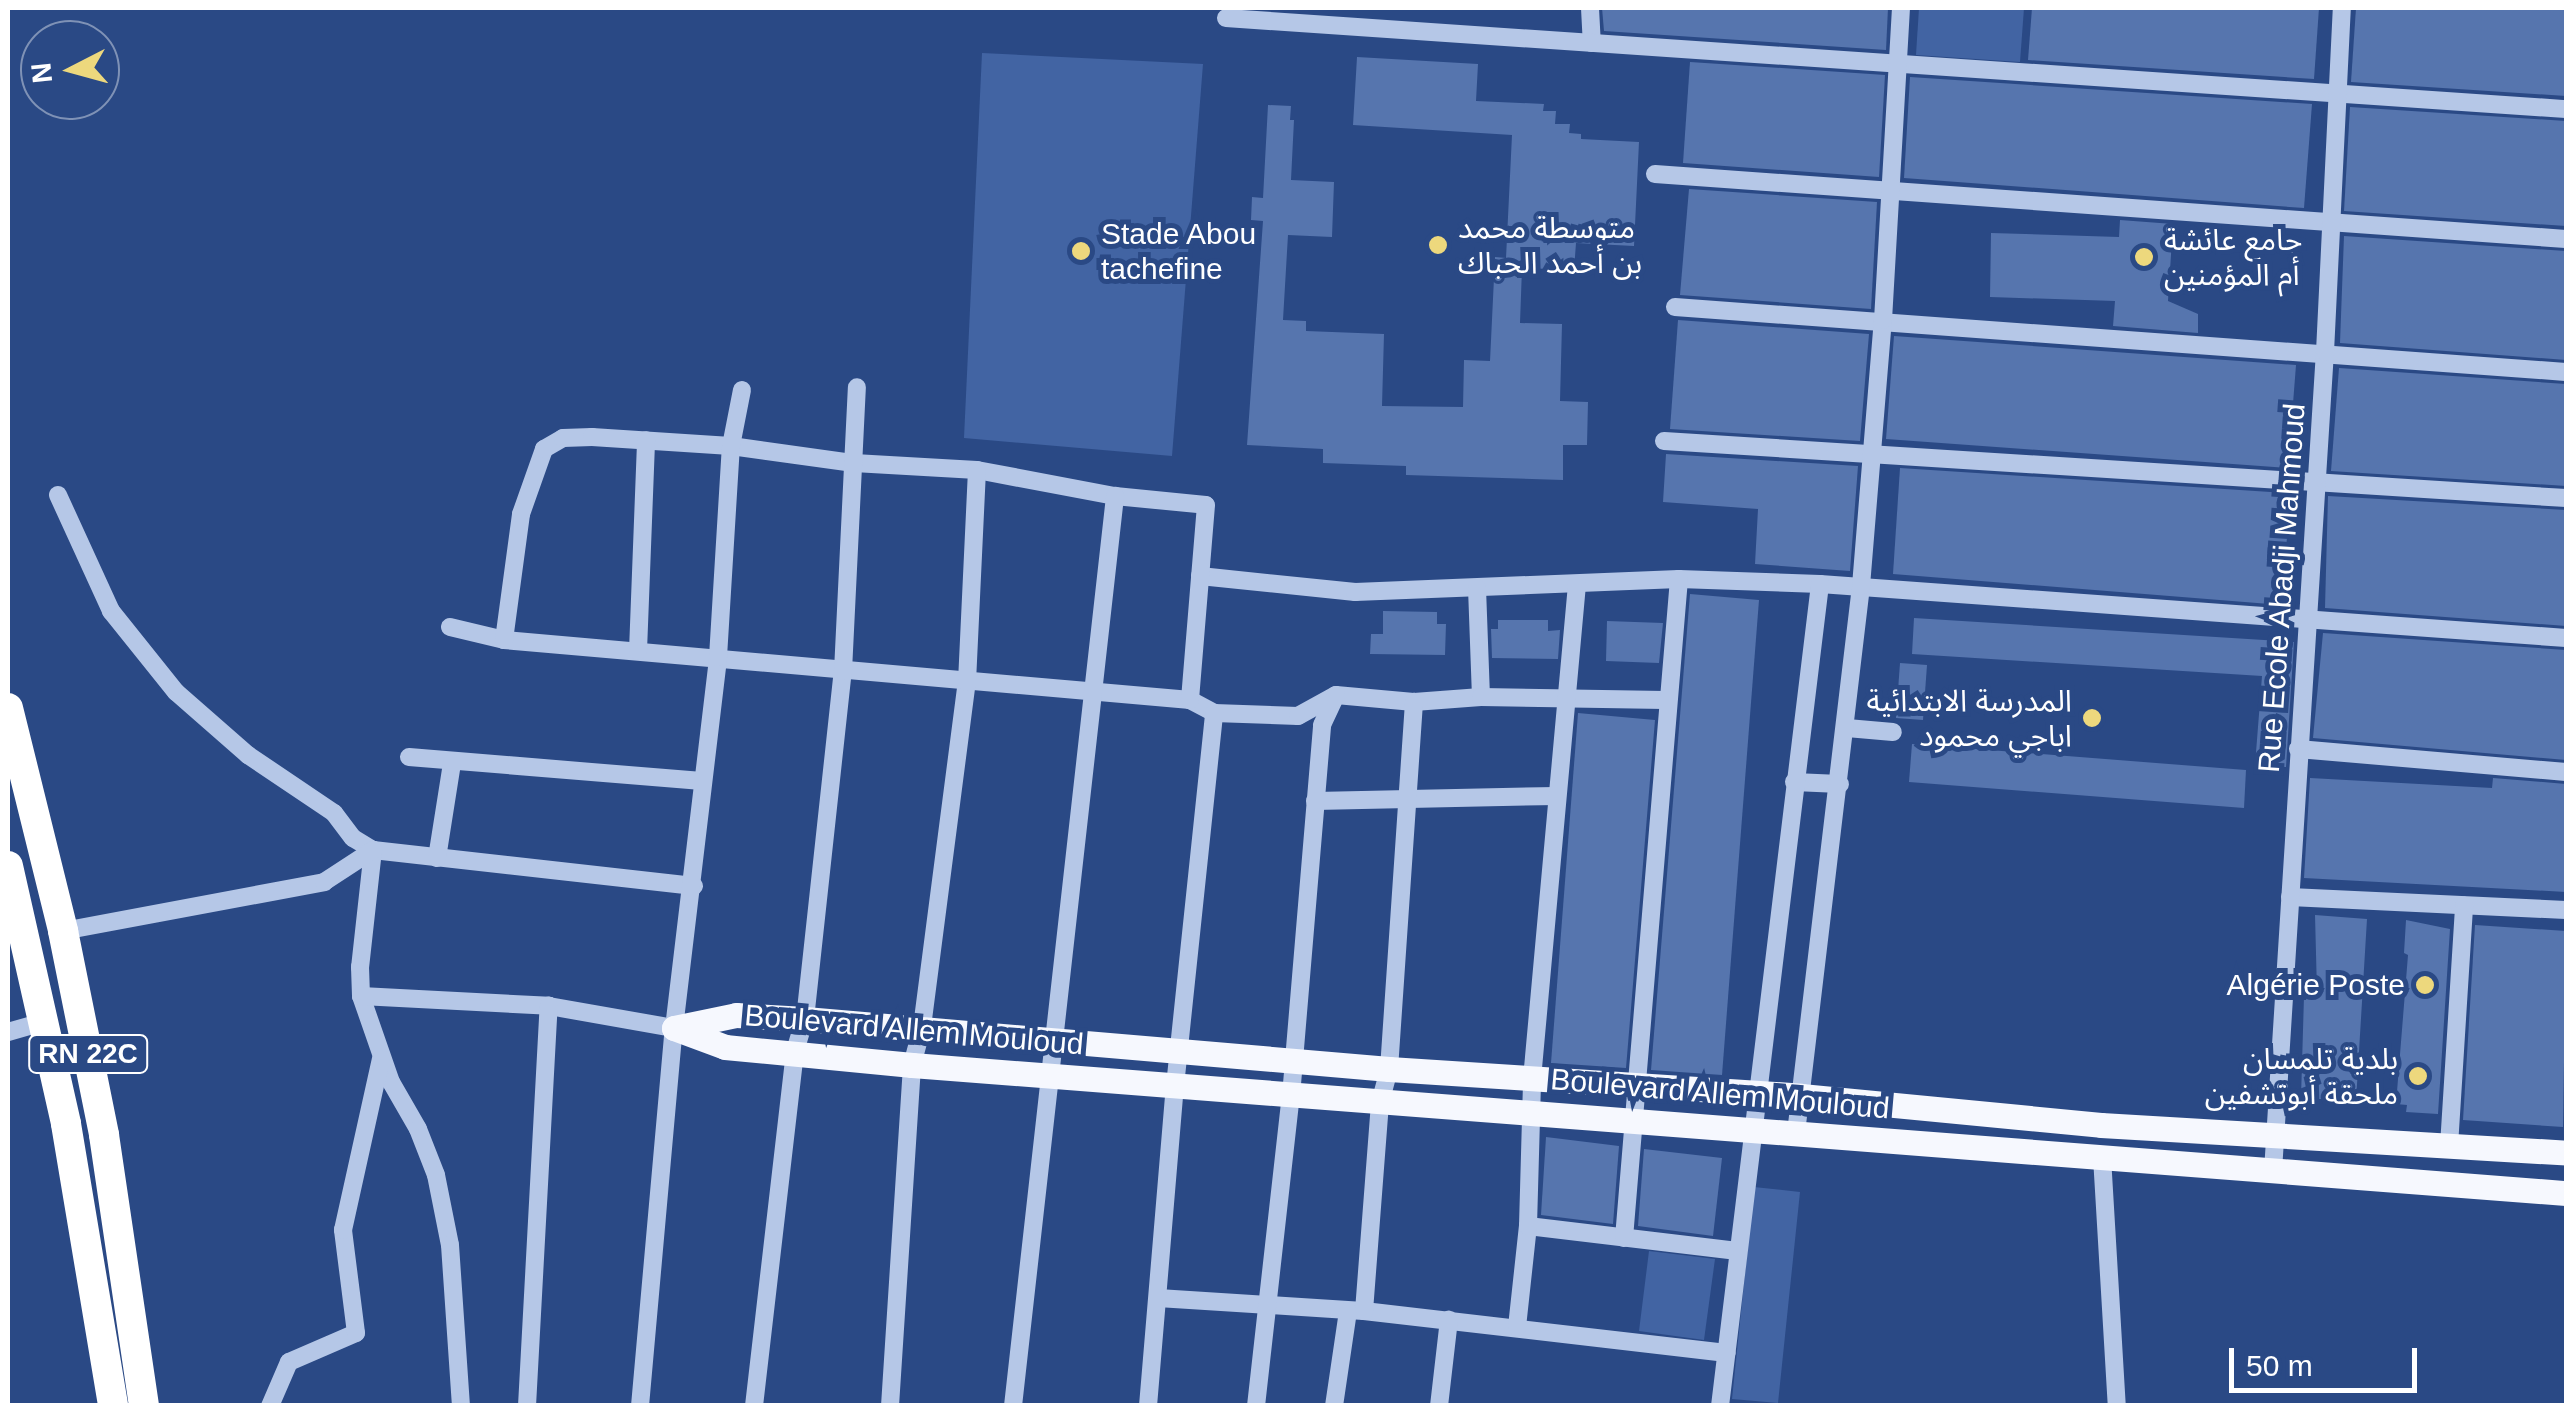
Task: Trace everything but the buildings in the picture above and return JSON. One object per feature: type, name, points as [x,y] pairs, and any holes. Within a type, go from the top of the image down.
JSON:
[{"type":"highway","name":"RN 22C","points":[[8,708],[63,931],[104,1135],[144,1406]]},
{"type":"highway","name":"RN 22C","points":[[8,866],[84,1217],[113,1406]]},
{"type":"main road","name":"Boulevard Allem Mouloud","points":[[674,1028],[736,1016],[804,1019],[1389,1069],[1800,1096],[2101,1125],[2566,1153]]},
{"type":"main road","name":"Boulevard Allem Mouloud","points":[[674,1028],[725,1047],[912,1065],[2566,1193]]},
{"type":"main road","points":[[2101,1125],[2102,1157]]},
{"type":"street","points":[[1590,8],[1592,43]]},
{"type":"street","points":[[1796,1133],[1861,586],[1883,320],[1901,8]]},
{"type":"street","name":"Rue Ecole Abadji Mahmoud","points":[[2272,1171],[2325,352],[2342,8]]},
{"type":"street","points":[[1226,18],[2566,109]]},
{"type":"street","points":[[1655,174],[1891,188],[2566,240]]},
{"type":"street","points":[[1675,307],[2566,372]]},
{"type":"street","points":[[754,1406],[796,1051],[804,1019],[843,671],[857,387]]},
{"type":"street","points":[[640,1406],[674,1028],[694,886],[702,781],[718,658],[731,446],[742,390]]},
{"type":"street","points":[[504,640],[521,514],[544,450],[563,438],[731,446],[854,463],[977,470],[1115,496],[1206,506],[1190,700]]},
{"type":"street","points":[[638,652],[646,440]]},
{"type":"street","points":[[1664,441],[2566,498]]},
{"type":"street","points":[[890,1406],[912,1065],[922,1027],[968,682],[977,470]]},
{"type":"street","points":[[58,495],[111,611],[176,692],[248,755],[334,813],[353,838],[373,850],[694,886]]},
{"type":"street","points":[[1012,1406],[1115,496]]},
{"type":"street","points":[[1200,576],[1355,592],[1678,579],[1820,584],[2566,638]]},
{"type":"street","points":[[1624,1238],[1665,700],[1678,579]]},
{"type":"street","points":[[1517,1327],[1528,1226],[1532,1078],[1577,584]]},
{"type":"street","points":[[1720,1406],[1820,584]]},
{"type":"street","points":[[1477,588],[1481,697]]},
{"type":"street","points":[[450,628],[504,640],[1190,700],[1214,713],[1298,716],[1336,694],[1414,702],[1481,697],[1665,700]]},
{"type":"street","points":[[1256,1406],[1292,1096],[1322,725],[1336,694]]},
{"type":"street","points":[[1334,1406],[1356,1311],[1380,1103],[1389,1069],[1414,702]]},
{"type":"street","points":[[1148,1406],[1178,1051],[1214,713]]},
{"type":"street","points":[[1847,728],[1893,732]]},
{"type":"street","points":[[2298,750],[2566,772]]},
{"type":"street","points":[[409,756],[452,763],[702,781]]},
{"type":"street","points":[[437,858],[452,763]]},
{"type":"street","points":[[1794,782],[1840,784]]},
{"type":"street","points":[[1315,801],[1408,796],[1557,796]]},
{"type":"street","points":[[63,931],[324,882],[373,850]]},
{"type":"street","points":[[373,850],[360,967],[361,996],[382,1055],[436,1174],[450,1245],[461,1406]]},
{"type":"street","points":[[2290,896],[2566,910]]},
{"type":"street","points":[[2449,1146],[2464,905]]},
{"type":"street","points":[[361,996],[549,1006],[674,1028]]},
{"type":"street","points":[[527,1406],[549,1006]]},
{"type":"street","points":[[8,1032],[44,1022]]},
{"type":"street","points":[[270,1406],[289,1362],[356,1333],[343,1230],[382,1055]]},
{"type":"street","points":[[2102,1157],[2117,1406]]},
{"type":"street","points":[[1528,1226],[1738,1250]]},
{"type":"street","points":[[1158,1298],[1267,1302],[1517,1327],[1727,1354]]},
{"type":"street","points":[[1440,1406],[1449,1320]]},
{"type":"shaded area","points":[[1919,8],[2024,8],[2020,62],[1916,55]]},
{"type":"shaded area","name":"Stade Abou tachefine","points":[[982,53],[1203,64],[1172,456],[964,438]]},
{"type":"shaded area","points":[[1754,1187],[1800,1192],[1778,1403],[1732,1399]]},
{"type":"shaded area","points":[[1649,1251],[1715,1259],[1704,1340],[1639,1331]]},
{"type":"place","name":"متوسطة محمد بن أحمد الحباك","points":[[1438,245]]},
{"type":"place","name":"Stade Abou tachefine","points":[[1081,251]]},
{"type":"place","name":"جامع عائشة أم المؤمنين","points":[[2144,257]]},
{"type":"place","name":"المدرسة الابتدائية اباجي محمود","points":[[2092,718]]},
{"type":"place","name":"Algérie Poste","points":[[2425,985]]},
{"type":"place","name":"بلدية تلمسان ملحقة أبوتشفين","points":[[2418,1076]]}]
